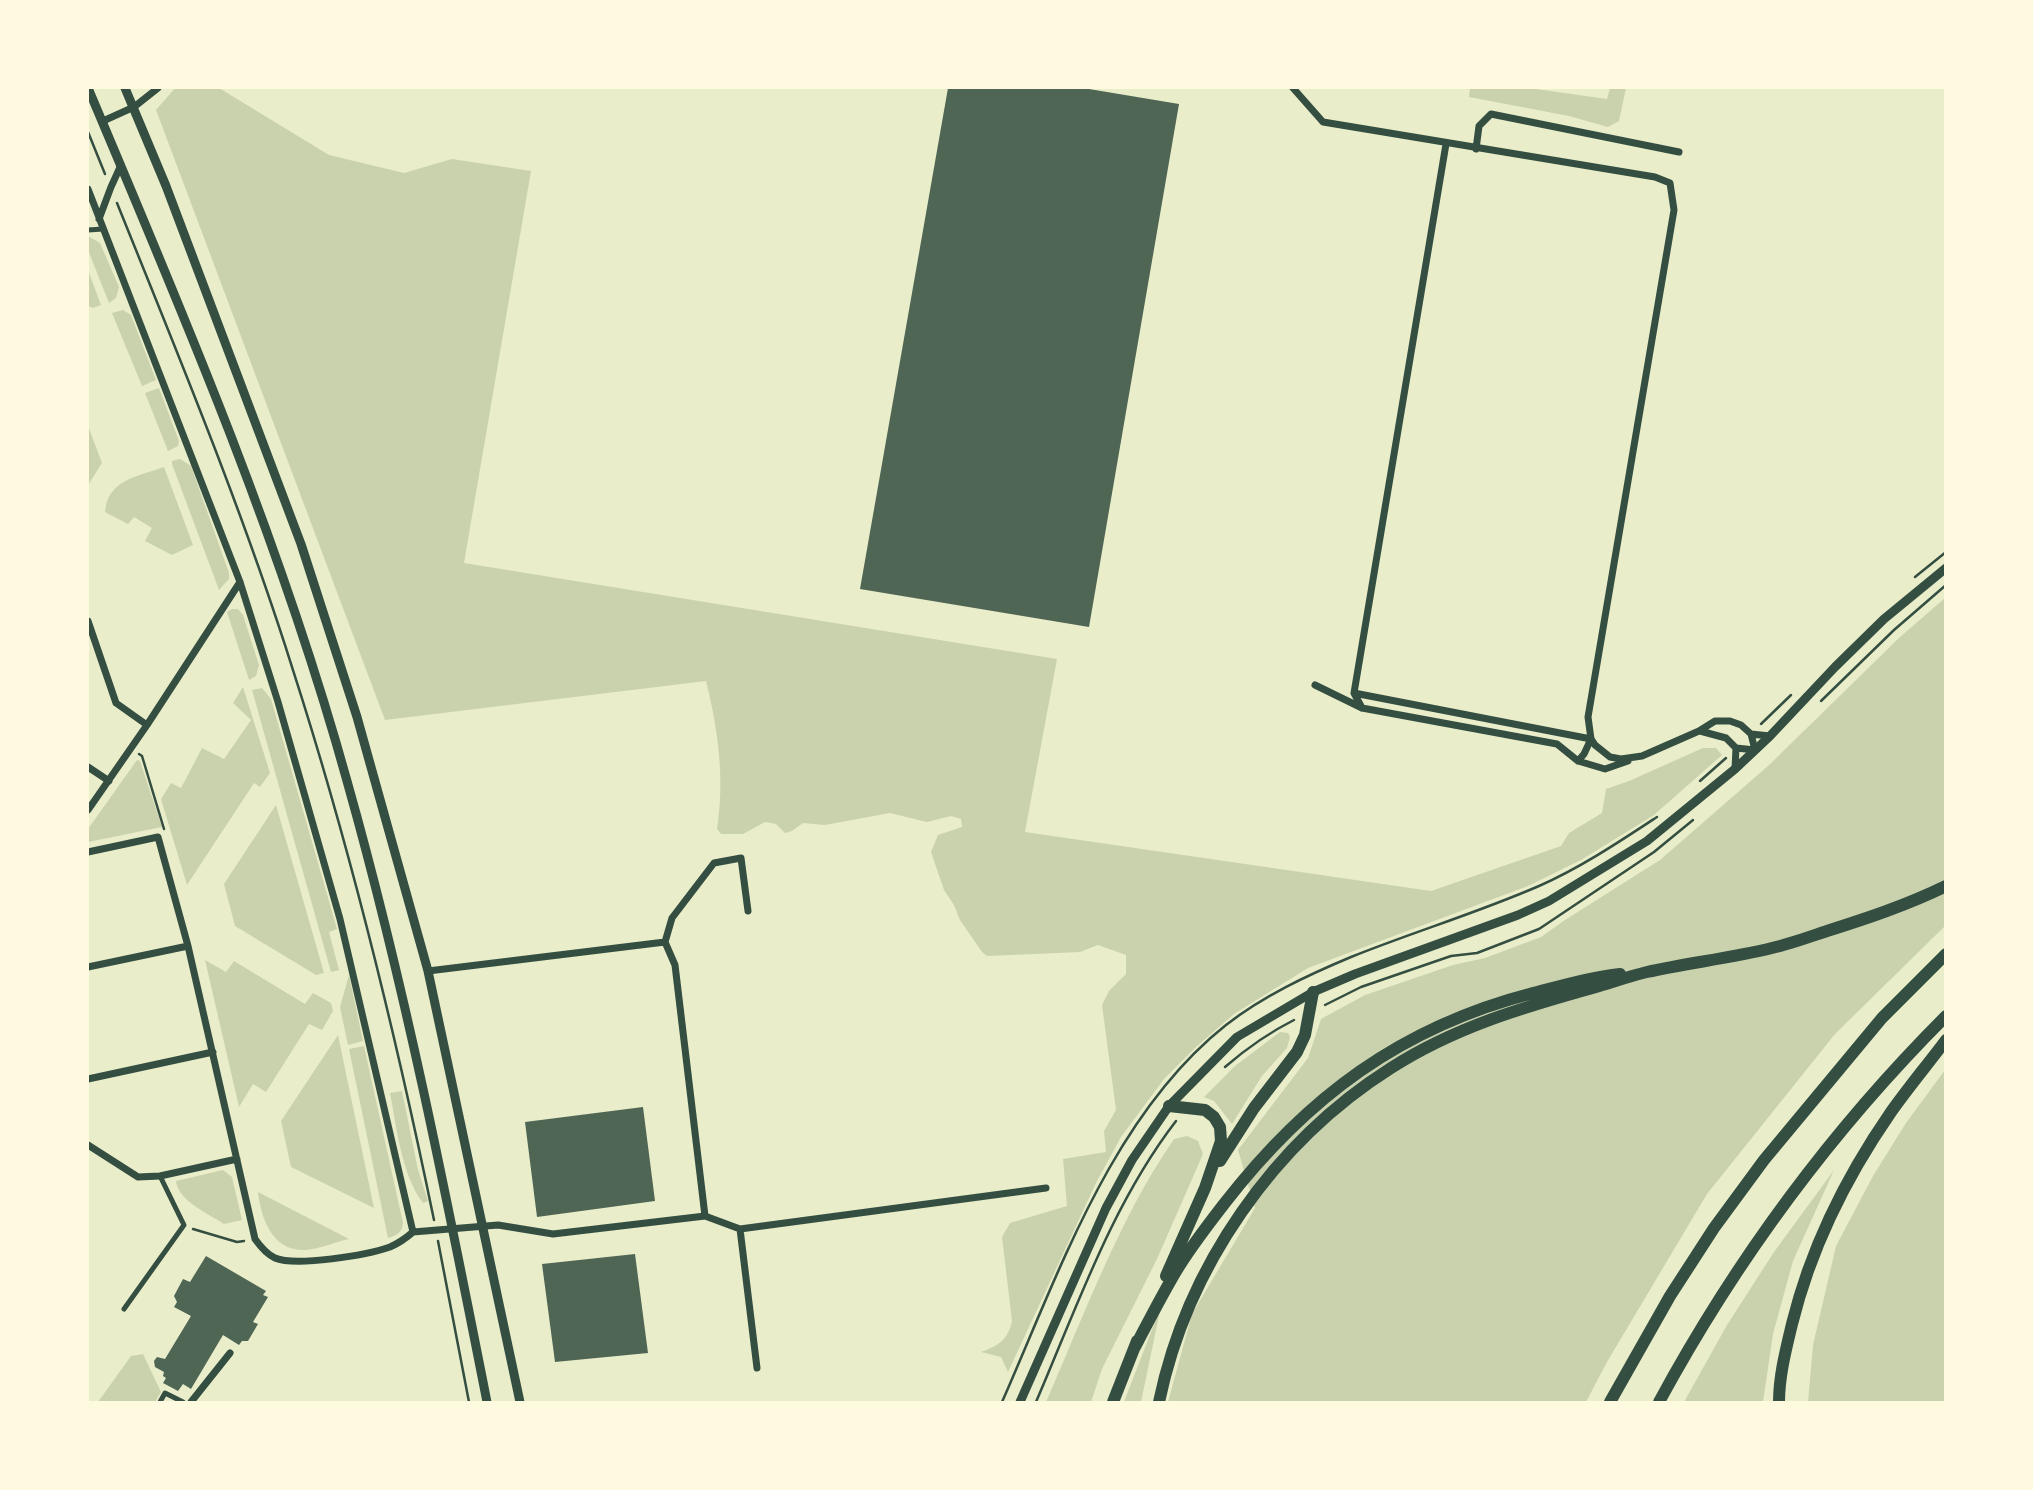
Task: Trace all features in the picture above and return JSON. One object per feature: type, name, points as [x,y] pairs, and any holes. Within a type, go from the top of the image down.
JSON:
[{"type":"highway","points":[[1159,1402],[1176,1342],[1194,1296],[1238,1217],[1306,1135],[1342,1103],[1390,1068],[1452,1035],[1516,1009],[1645,972],[1773,948],[1893,910],[1945,886]]},
{"type":"highway","points":[[1610,1402],[1670,1296],[1714,1228],[1764,1160],[1882,1018],[1945,954]]},
{"type":"highway","points":[[1135,1347],[1176,1271],[1215,1216],[1254,1166],[1287,1131],[1334,1090],[1384,1054],[1469,1013],[1512,998],[1596,976],[1645,972]]},
{"type":"highway","points":[[1205,1188],[1228,1147],[1297,1052],[1305,1035],[1313,992]]},
{"type":"highway","points":[[1659,1402],[1684,1355],[1756,1241],[1856,1111],[1945,1016]]},
{"type":"highway","points":[[1779,1402],[1785,1354],[1800,1291],[1825,1228],[1857,1166],[1891,1112],[1945,1040]]},
{"type":"highway","points":[[1113,1402],[1205,1188],[1221,1141],[1220,1127],[1214,1116],[1205,1110],[1168,1106]]},
{"type":"street","points":[[88,88],[185,320],[249,484],[317,680],[347,780],[393,959],[487,1402]]},
{"type":"street","points":[[125,88],[258,430],[334,639],[390,829],[428,971],[520,1402]]},
{"type":"street","points":[[103,121],[134,107],[158,88]]},
{"type":"street","points":[[1293,88],[1323,122],[1655,177],[1670,183],[1672,187],[1674,211],[1588,717],[1591,739],[1578,761]]},
{"type":"street","points":[[1476,149],[1479,126],[1491,114],[1679,152]]},
{"type":"street","points":[[1362,708],[1354,692],[1446,144]]},
{"type":"street","points":[[99,219],[121,165]]},
{"type":"street","points":[[88,189],[240,582],[278,702],[340,919],[413,1232]]},
{"type":"street","points":[[88,230],[103,229]]},
{"type":"street","points":[[1020,1402],[1106,1208],[1132,1160],[1168,1106],[1237,1037],[1313,992],[1549,901],[1647,841],[1735,769],[1884,619],[1945,568]]},
{"type":"street","points":[[88,810],[240,582]]},
{"type":"street","points":[[88,621],[116,703],[147,725]]},
{"type":"street","points":[[1315,685],[1362,708],[1557,744],[1578,761],[1605,769],[1642,756],[1715,721],[1730,721],[1741,725],[1751,734],[1755,750]]},
{"type":"street","points":[[1354,692],[1591,739],[1610,757],[1621,759],[1642,756]]},
{"type":"street","points":[[1699,731],[1726,738],[1736,748],[1755,750]]},
{"type":"street","points":[[1751,734],[1770,736]]},
{"type":"street","points":[[1735,769],[1736,748]]},
{"type":"street","points":[[88,767],[109,781]]},
{"type":"street","points":[[88,852],[158,837],[188,946],[255,1239],[272,1257],[288,1262],[306,1262],[387,1248],[404,1241],[413,1232],[483,1226],[517,1227],[553,1234],[705,1216],[740,1229],[1046,1188]]},
{"type":"street","points":[[705,1216],[676,965],[665,942],[672,918],[714,863],[741,858],[748,911]]},
{"type":"street","points":[[428,971],[665,942]]},
{"type":"street","points":[[88,967],[188,946]]},
{"type":"street","points":[[88,1079],[213,1052]]},
{"type":"street","points":[[88,1145],[138,1177],[160,1176],[237,1158]]},
{"type":"street","points":[[124,1309],[184,1226],[160,1176]]},
{"type":"street","points":[[740,1229],[757,1368]]},
{"type":"street","points":[[191,1402],[230,1353]]},
{"type":"street","points":[[160,1402],[165,1393],[183,1402]]},
{"type":"path","points":[[1820,702],[1945,585]]},
{"type":"path","points":[[132,747],[142,756],[165,828],[158,837]]},
{"type":"path","points":[[1700,781],[1736,748]]},
{"type":"path","points":[[1002,1402],[1092,1201],[1118,1152],[1141,1115],[1168,1080],[1226,1025],[1288,986],[1360,954],[1541,886],[1610,847],[1661,813]]},
{"type":"path","points":[[1217,1074],[1245,1049],[1272,1031],[1361,986],[1451,956],[1477,953],[1539,929],[1654,852],[1697,817]]},
{"type":"path","points":[[1036,1402],[1118,1214],[1144,1166],[1186,1108]]},
{"type":"path","points":[[184,1226],[237,1242],[255,1239]]},
{"type":"path","points":[[436,1229],[469,1402]]},
{"type":"green space","points":[[175,88],[219,88],[329,155],[404,173],[452,159],[531,171],[464,563],[1057,659],[1025,832],[1431,891],[1561,846],[1569,833],[1602,813],[1606,789],[1703,748],[1716,748],[1722,755],[1654,815],[1581,860],[1528,886],[1308,968],[1234,1014],[1164,1079],[1121,1137],[1096,1183],[1008,1372],[1001,1357],[981,1352],[1001,1341],[1008,1333],[1012,1321],[1002,1237],[1010,1223],[1067,1206],[1063,1159],[1106,1152],[1104,1131],[1116,1110],[1102,1005],[1109,991],[1126,974],[1126,955],[1098,945],[1080,952],[987,956],[960,920],[944,890],[931,852],[938,835],[962,827],[961,819],[951,816],[927,822],[890,813],[825,825],[803,823],[785,833],[776,824],[765,822],[743,834],[721,834],[717,829],[719,754],[706,681],[385,720],[156,110]]},
{"type":"green space","points":[[1470,88],[1529,88],[1607,99],[1610,88],[1626,88],[1619,121],[1608,127],[1569,116],[1469,97]]},
{"type":"green space","points":[[88,236],[100,243],[119,287],[116,298],[109,303],[88,250]]},
{"type":"green space","points":[[88,270],[101,305],[93,308],[88,306]]},
{"type":"green space","points":[[123,310],[131,315],[156,380],[142,386],[112,313]]},
{"type":"green space","points":[[159,388],[179,441],[178,446],[168,451],[145,393]]},
{"type":"green space","points":[[88,426],[102,463],[88,485]]},
{"type":"green space","points":[[180,459],[191,466],[229,573],[229,579],[219,590],[172,464],[172,461]]},
{"type":"green space","points":[[164,467],[193,545],[172,555],[145,541],[152,528],[134,517],[128,524],[105,512],[107,501],[118,486],[134,477]]},
{"type":"green space","points":[[1945,598],[1945,926],[1835,1034],[1707,1194],[1586,1402],[1168,1402],[1192,1314],[1255,1208],[1238,1150],[1308,1058],[1321,1019],[1365,995],[1453,965],[1485,958],[1541,937],[1660,860],[1768,766],[1900,637]]},
{"type":"green space","points":[[238,609],[243,615],[259,665],[256,676],[249,680],[227,612]]},
{"type":"green space","points":[[243,687],[270,773],[260,787],[254,783],[187,885],[161,799],[171,783],[181,788],[202,748],[224,759],[251,720],[233,703]]},
{"type":"green space","points":[[262,688],[271,699],[337,929],[329,932],[339,970],[331,972],[252,690]]},
{"type":"green space","points":[[137,760],[140,761],[162,827],[88,842],[88,829]]},
{"type":"green space","points":[[276,805],[324,973],[316,975],[235,926],[224,884]]},
{"type":"green space","points":[[205,960],[226,972],[234,961],[305,1004],[313,993],[331,1003],[333,1011],[322,1030],[309,1024],[266,1092],[253,1084],[239,1107]]},
{"type":"green space","points":[[349,975],[363,1041],[348,1045],[340,1007]]},
{"type":"green space","points":[[1280,1032],[1288,1033],[1290,1037],[1287,1048],[1262,1076],[1232,1124],[1214,1101],[1204,1097],[1235,1066]]},
{"type":"green space","points":[[338,1035],[374,1208],[291,1167],[281,1121]]},
{"type":"green space","points":[[364,1046],[403,1223],[398,1233],[388,1238],[349,1049]]},
{"type":"green space","points":[[1945,1070],[1945,1402],[1808,1402],[1813,1345],[1836,1246],[1873,1176],[1906,1123]]},
{"type":"green space","points":[[402,1091],[418,1170],[428,1201],[423,1203],[405,1165],[398,1136],[390,1093]]},
{"type":"green space","points":[[1187,1136],[1198,1141],[1203,1154],[1157,1259],[1102,1369],[1091,1402],[1046,1402],[1104,1267],[1136,1201],[1174,1139]]},
{"type":"green space","points":[[223,1170],[232,1177],[242,1220],[224,1224],[188,1201],[176,1181]]},
{"type":"green space","points":[[1834,1170],[1793,1261],[1773,1334],[1763,1402],[1684,1402],[1727,1325],[1774,1252]]},
{"type":"green space","points":[[258,1192],[349,1239],[306,1250],[285,1245],[270,1232]]},
{"type":"green space","points":[[1161,1306],[1141,1402],[1124,1402]]},
{"type":"green space","points":[[143,1354],[161,1392],[155,1402],[98,1402],[131,1356]]},
{"type":"building","points":[[948,88],[1083,88],[1179,104],[1089,627],[860,589]]},
{"type":"building","points":[[643,1107],[655,1201],[537,1217],[525,1122]]},
{"type":"building","points":[[635,1254],[648,1353],[555,1362],[542,1264]]},
{"type":"building","points":[[206,1256],[266,1291],[263,1295],[268,1297],[253,1322],[258,1324],[248,1341],[242,1341],[239,1345],[223,1335],[191,1389],[183,1384],[178,1391],[163,1383],[166,1378],[163,1376],[164,1372],[155,1367],[154,1361],[157,1357],[165,1359],[191,1316],[174,1307],[177,1302],[174,1296],[183,1279],[190,1282]]}]
